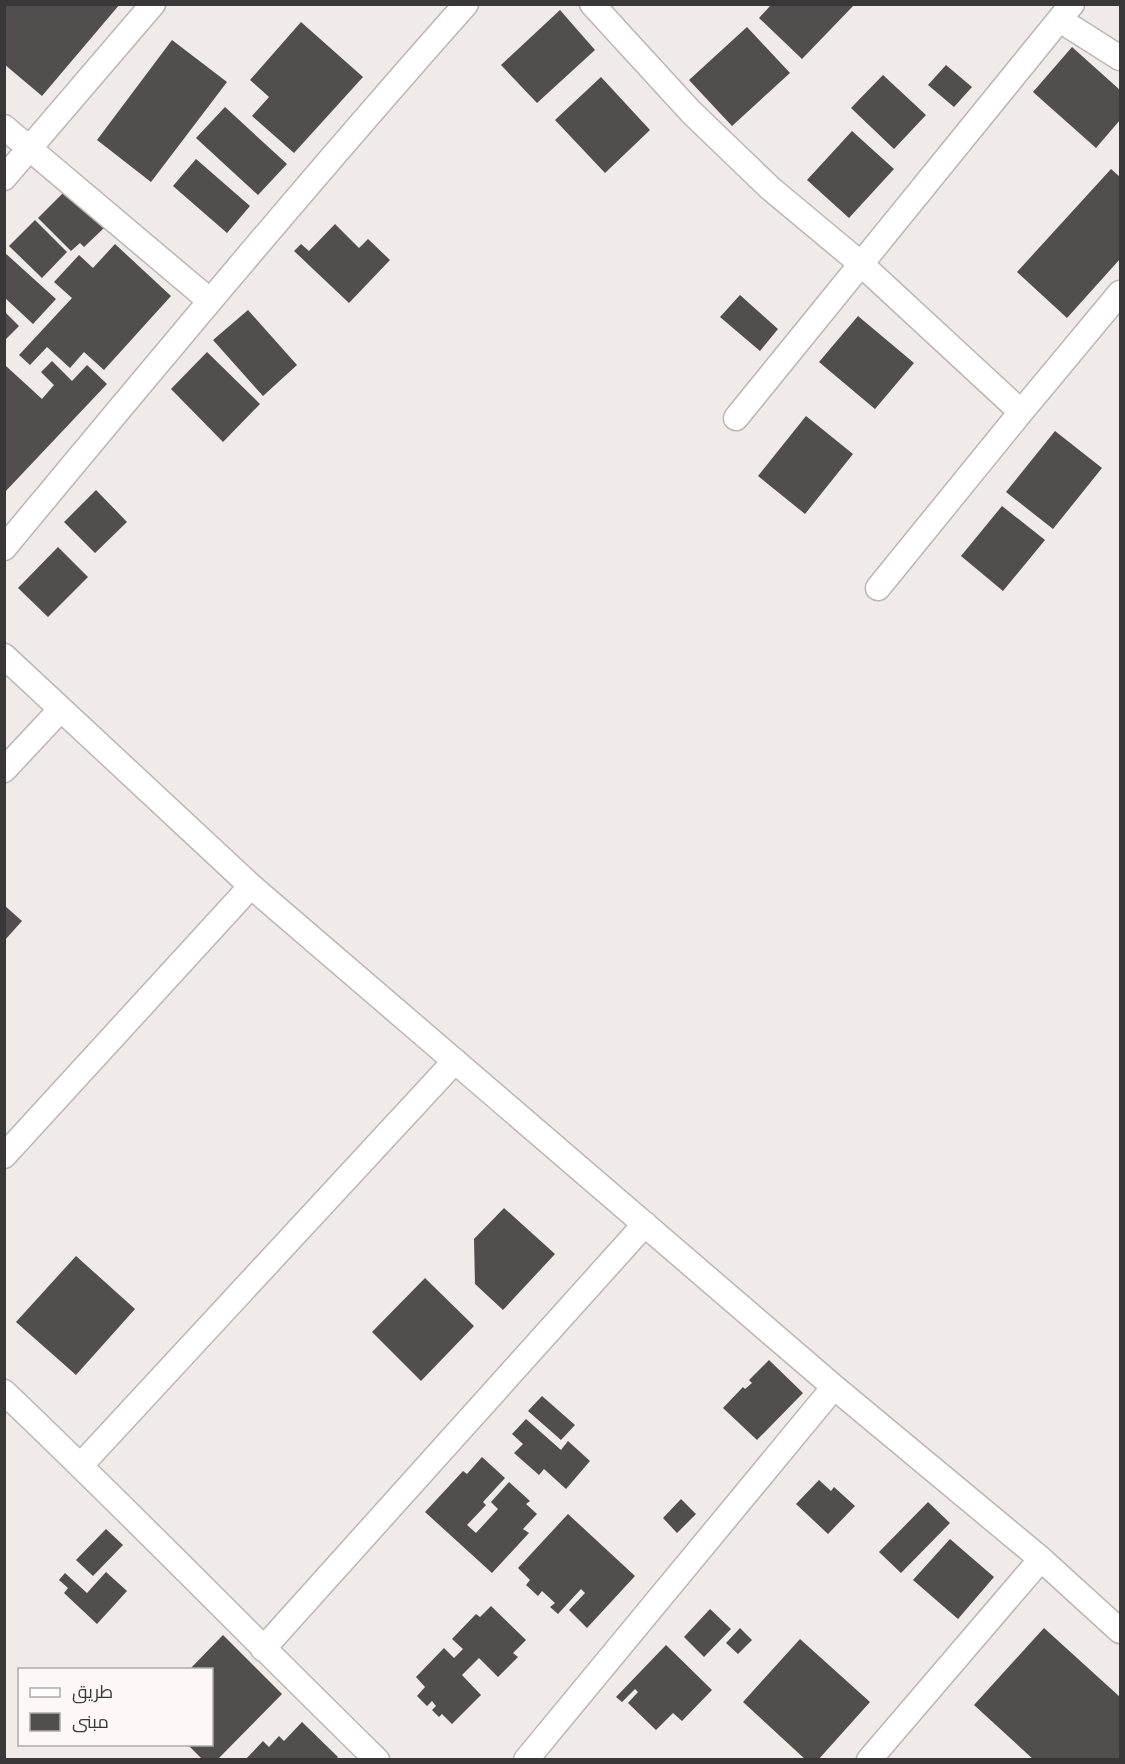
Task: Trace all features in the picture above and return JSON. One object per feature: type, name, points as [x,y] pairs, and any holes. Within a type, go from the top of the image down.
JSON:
[{"type":"street","points":[[4,178],[153,4]]},
{"type":"street","points":[[4,548],[209,300],[359,124],[466,4]]},
{"type":"street","points":[[592,4],[691,111],[770,188],[860,263],[1021,412]]},
{"type":"street","points":[[736,418],[1066,12],[1120,58]]},
{"type":"street","points":[[4,127],[209,300]]},
{"type":"street","points":[[879,588],[1120,293]]},
{"type":"street","points":[[4,656],[251,886],[834,1387],[1041,1559],[1120,1631]]},
{"type":"street","points":[[4,770],[61,709]]},
{"type":"street","points":[[4,1156],[251,886]]},
{"type":"street","points":[[81,1465],[455,1061]]},
{"type":"street","points":[[263,1649],[645,1224]]},
{"type":"street","points":[[526,1760],[834,1387]]},
{"type":"street","points":[[4,1392],[81,1465],[263,1649],[377,1760]]},
{"type":"street","points":[[869,1760],[1041,1559]]},
{"type":"building","points":[[4,4],[120,4],[42,96],[4,64]]},
{"type":"building","points":[[772,4],[855,4],[802,59],[759,18]]},
{"type":"building","points":[[560,10],[595,50],[537,103],[501,65]]},
{"type":"building","points":[[301,22],[363,77],[294,153],[252,116],[269,97],[250,80]]},
{"type":"building","points":[[747,27],[790,73],[732,126],[689,80]]},
{"type":"building","points":[[172,40],[227,82],[151,182],[97,140]]},
{"type":"building","points":[[1072,47],[1120,90],[1120,120],[1096,148],[1033,92]]},
{"type":"building","points":[[946,65],[972,87],[954,107],[928,85]]},
{"type":"building","points":[[883,75],[926,115],[894,149],[851,108]]},
{"type":"building","points":[[601,77],[650,130],[605,173],[555,120]]},
{"type":"building","points":[[225,107],[287,164],[258,195],[196,138]]},
{"type":"building","points":[[852,131],[894,169],[849,218],[807,180]]},
{"type":"building","points":[[196,159],[250,206],[227,233],[173,186]]},
{"type":"building","points":[[1111,169],[1120,177],[1120,259],[1067,318],[1017,272]]},
{"type":"building","points":[[66,190],[104,228],[84,247],[80,243],[71,251],[38,218]]},
{"type":"building","points":[[35,220],[67,252],[42,278],[9,246]]},
{"type":"building","points":[[335,224],[359,248],[368,239],[390,260],[349,303],[294,251],[301,244],[309,251]]},
{"type":"building","points":[[115,244],[171,296],[104,370],[84,352],[70,368],[47,347],[30,365],[19,355],[72,298],[54,282],[79,255],[93,268]]},
{"type":"building","points":[[4,252],[56,299],[33,324],[4,297]]},
{"type":"building","points":[[740,295],[778,329],[760,351],[720,317]]},
{"type":"building","points":[[248,310],[297,365],[263,396],[213,340]]},
{"type":"building","points":[[4,311],[19,326],[4,341]]},
{"type":"building","points":[[858,316],[914,363],[875,409],[819,362]]},
{"type":"building","points":[[207,352],[260,404],[223,442],[171,389]]},
{"type":"building","points":[[52,361],[72,381],[87,365],[107,384],[4,493],[4,367],[6,366],[42,399],[54,385],[41,372]]},
{"type":"building","points":[[806,416],[853,454],[805,514],[758,476]]},
{"type":"building","points":[[1055,431],[1102,468],[1053,529],[1006,492]]},
{"type":"building","points":[[96,490],[127,522],[95,553],[64,522]]},
{"type":"building","points":[[1002,506],[1045,540],[1003,591],[961,556]]},
{"type":"building","points":[[58,547],[88,577],[48,617],[18,588]]},
{"type":"building","points":[[4,905],[22,921],[4,941]]},
{"type":"building","points":[[504,1208],[555,1254],[503,1310],[475,1284],[474,1239]]},
{"type":"building","points":[[76,1256],[135,1309],[76,1375],[16,1322]]},
{"type":"building","points":[[425,1278],[474,1326],[421,1381],[372,1332]]},
{"type":"building","points":[[769,1360],[803,1393],[757,1440],[723,1408],[743,1387],[745,1389],[752,1383],[749,1380]]},
{"type":"building","points":[[542,1396],[575,1425],[561,1440],[528,1411]]},
{"type":"building","points":[[526,1419],[561,1450],[568,1441],[590,1461],[566,1489],[544,1469],[539,1475],[514,1453],[523,1444],[512,1434]]},
{"type":"building","points":[[482,1457],[505,1478],[483,1502],[486,1505],[467,1525],[476,1533],[498,1509],[491,1502],[509,1482],[530,1501],[526,1504],[537,1514],[523,1529],[529,1533],[492,1573],[425,1512],[463,1471],[467,1474]]},
{"type":"building","points":[[819,1480],[831,1491],[834,1487],[855,1506],[828,1534],[796,1504]]},
{"type":"building","points":[[681,1499],[696,1514],[677,1533],[663,1518]]},
{"type":"building","points":[[928,1502],[950,1523],[901,1573],[879,1552]]},
{"type":"building","points":[[568,1514],[635,1576],[587,1628],[569,1610],[585,1593],[581,1589],[558,1614],[550,1607],[555,1603],[542,1591],[538,1596],[526,1585],[530,1580],[518,1568]]},
{"type":"building","points":[[106,1529],[123,1545],[93,1576],[76,1560]]},
{"type":"building","points":[[950,1539],[994,1577],[958,1619],[913,1580]]},
{"type":"building","points":[[106,1572],[127,1591],[97,1624],[64,1593],[68,1588],[59,1580],[65,1573],[87,1593]]},
{"type":"building","points":[[491,1606],[526,1640],[513,1653],[518,1657],[498,1677],[479,1658],[462,1675],[481,1695],[452,1724],[442,1714],[439,1717],[432,1710],[436,1706],[432,1701],[427,1706],[417,1696],[425,1687],[416,1677],[444,1648],[454,1658],[463,1649],[452,1639],[476,1614],[480,1617]]},
{"type":"building","points":[[710,1609],[731,1629],[704,1657],[684,1637]]},
{"type":"building","points":[[740,1628],[752,1640],[738,1654],[726,1643]]},
{"type":"building","points":[[1044,1628],[1120,1697],[1120,1760],[1034,1760],[974,1705]]},
{"type":"building","points":[[223,1635],[282,1694],[217,1760],[203,1760],[189,1746],[213,1746],[213,1668],[191,1668]]},
{"type":"building","points":[[800,1639],[870,1702],[818,1760],[806,1760],[743,1702]]},
{"type":"building","points":[[666,1645],[712,1690],[682,1721],[673,1713],[656,1730],[628,1703],[638,1692],[635,1689],[622,1702],[616,1697]]},
{"type":"building","points":[[302,1722],[338,1757],[336,1760],[245,1760],[263,1741],[269,1747],[279,1736],[284,1741]]}]
